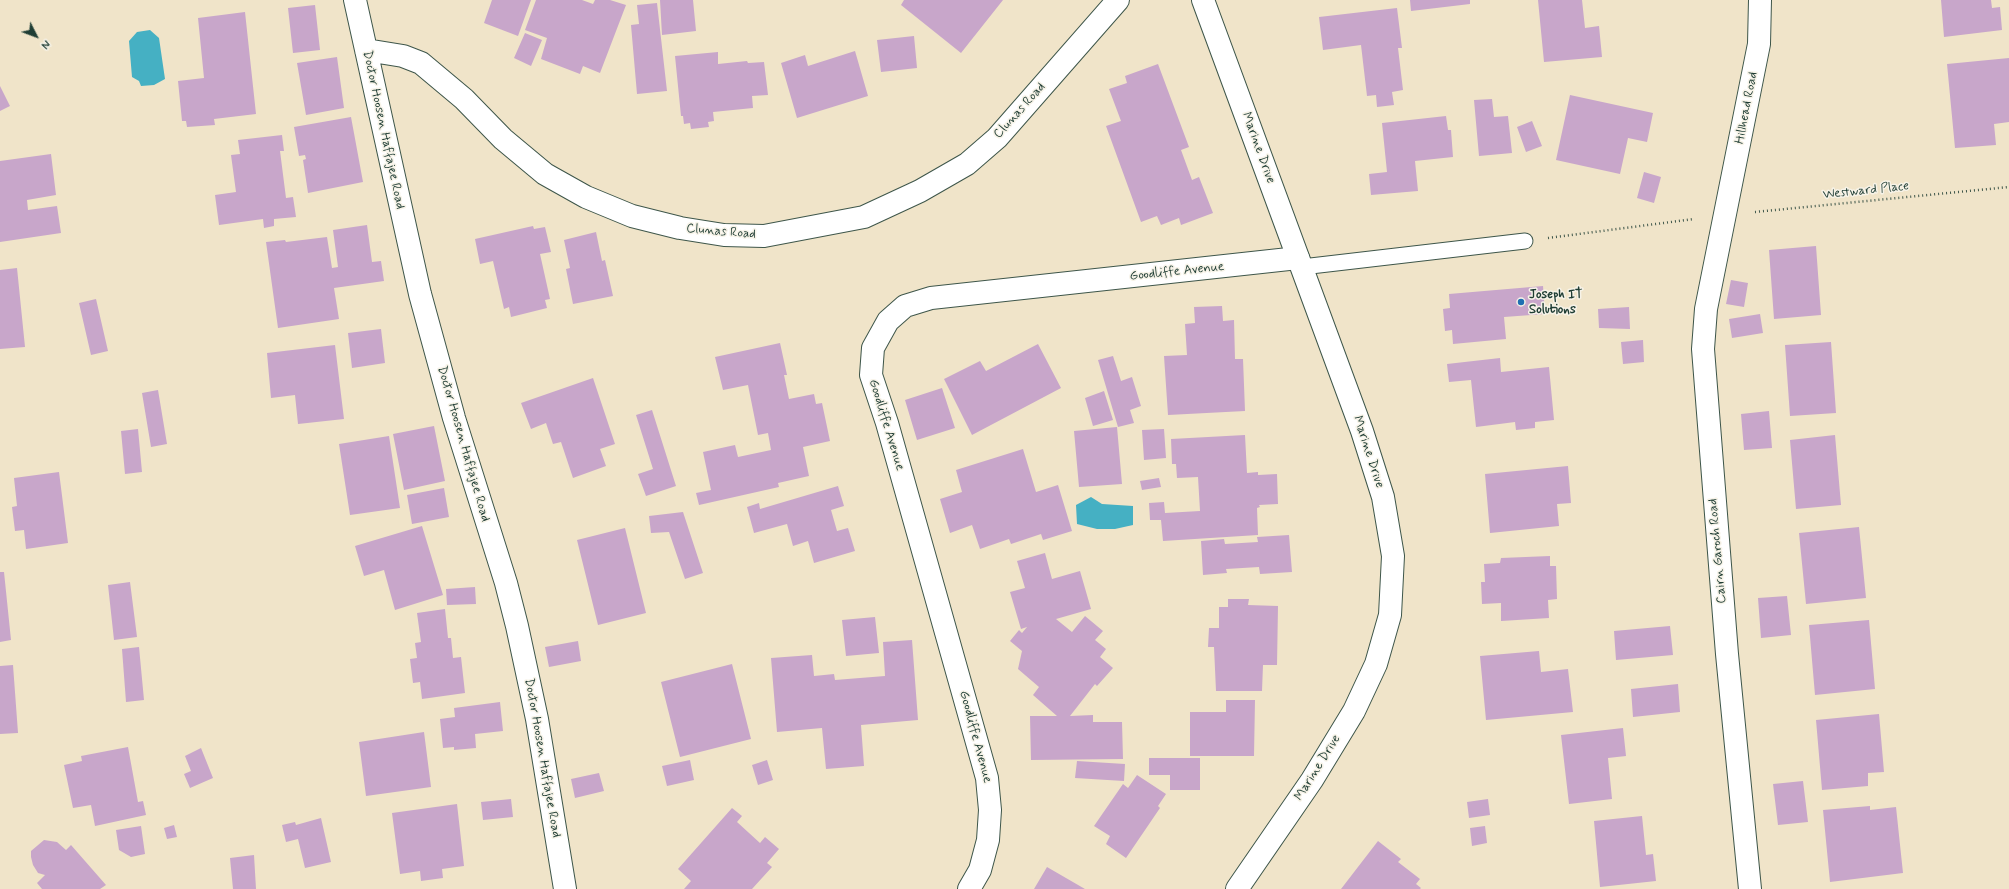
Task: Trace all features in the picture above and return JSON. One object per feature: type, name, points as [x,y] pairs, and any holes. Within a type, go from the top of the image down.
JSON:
[{"type":"street","name":"Doctor Hoosen Haffajee Road","points":[[355,0],[420,294],[454,418],[506,583],[517,626],[537,719],[565,889]]},
{"type":"street","name":"Clunas Road","points":[[366,50],[403,56],[421,63],[458,94],[503,139],[545,174],[586,197],[632,216],[680,228],[724,235],[764,236],[864,217],[920,191],[967,164],[997,138],[1118,0]]},
{"type":"street","name":"Marine Drive","points":[[1203,0],[1362,431],[1383,497],[1393,556],[1390,615],[1376,664],[1354,711],[1312,780],[1237,889]]},
{"type":"street","name":"Hillhead Road","points":[[1726,214],[1759,44],[1760,0]]},
{"type":"street","name":"Cairn Garoch Road","points":[[1726,214],[1706,310],[1703,349],[1726,654],[1750,889]]},
{"type":"street","name":"Goodliffe Avenue","points":[[969,889],[980,870],[988,840],[990,810],[987,778],[887,423],[871,375],[873,348],[888,321],[905,306],[931,298],[1300,262]]},
{"type":"lane","points":[[1300,262],[1525,241]]},
{"type":"path","name":"Westward Place","points":[[1525,241],[1726,214],[2009,187]]},
{"type":"water","points":[[150,30],[159,38],[165,79],[154,85],[141,86],[139,81],[132,77],[129,41],[137,32]]},
{"type":"water","points":[[1091,497],[1102,504],[1133,506],[1133,525],[1115,529],[1097,529],[1077,524],[1076,505]]},
{"type":"building","points":[[492,0],[531,0],[518,36],[484,23]]},
{"type":"building","points":[[536,0],[582,0],[593,4],[595,0],[610,0],[626,5],[600,73],[583,66],[580,74],[541,59],[547,38],[525,30]]},
{"type":"building","points":[[660,0],[693,0],[696,31],[662,35]]},
{"type":"building","points":[[904,0],[1003,0],[961,53],[901,5]]},
{"type":"building","points":[[1410,0],[1470,0],[1470,4],[1411,11]]},
{"type":"building","points":[[1538,0],[1582,0],[1585,28],[1599,26],[1602,57],[1544,62]]},
{"type":"building","points":[[1941,0],[1991,0],[1992,8],[2000,7],[2002,30],[1944,37]]},
{"type":"building","points":[[657,3],[667,91],[637,94],[631,25],[639,24],[637,5]]},
{"type":"building","points":[[315,5],[320,50],[293,53],[288,8]]},
{"type":"building","points":[[1397,8],[1402,48],[1398,48],[1403,90],[1392,92],[1394,105],[1377,107],[1376,95],[1367,96],[1361,45],[1323,50],[1319,17]]},
{"type":"building","points":[[245,12],[256,114],[214,119],[215,125],[187,127],[186,121],[182,121],[178,81],[204,78],[198,18]]},
{"type":"building","points":[[525,33],[542,40],[531,66],[514,58]]},
{"type":"building","points":[[914,36],[917,68],[881,72],[877,40]]},
{"type":"building","points":[[855,51],[868,96],[797,118],[781,63],[805,55],[808,66]]},
{"type":"building","points":[[718,52],[718,64],[747,61],[748,63],[764,62],[768,95],[752,96],[753,108],[713,112],[714,121],[708,122],[709,127],[691,129],[690,123],[684,124],[683,116],[681,116],[675,56]]},
{"type":"building","points":[[337,57],[344,108],[306,115],[297,63]]},
{"type":"building","points":[[2009,58],[2009,122],[1994,124],[1996,145],[1955,148],[1947,64]]},
{"type":"building","points":[[1158,64],[1189,147],[1181,150],[1192,180],[1199,177],[1213,213],[1181,225],[1179,218],[1161,225],[1157,216],[1141,222],[1106,126],[1121,121],[1109,89],[1127,83],[1125,76]]},
{"type":"building","points":[[0,86],[10,106],[0,111]]},
{"type":"building","points":[[1570,95],[1653,113],[1647,142],[1628,138],[1620,174],[1556,160]]},
{"type":"building","points":[[1492,99],[1494,117],[1508,116],[1512,153],[1479,156],[1474,100]]},
{"type":"building","points":[[1446,116],[1448,130],[1451,130],[1453,157],[1415,161],[1418,191],[1371,195],[1369,174],[1387,172],[1382,123]]},
{"type":"building","points":[[351,117],[363,182],[308,193],[303,160],[306,159],[305,155],[299,156],[294,127]]},
{"type":"building","points":[[1532,121],[1542,146],[1526,152],[1517,127]]},
{"type":"building","points":[[282,135],[284,151],[280,151],[286,198],[293,197],[296,217],[274,219],[274,226],[264,228],[263,219],[219,225],[215,195],[236,192],[231,155],[240,154],[238,140]]},
{"type":"building","points":[[51,154],[56,195],[27,200],[28,210],[57,206],[61,233],[0,242],[0,161]]},
{"type":"building","points":[[1644,172],[1661,177],[1654,203],[1637,198]]},
{"type":"building","points":[[367,225],[372,262],[381,261],[384,281],[334,288],[339,319],[278,328],[266,242],[285,240],[286,242],[327,237],[332,268],[338,267],[333,230]]},
{"type":"building","points":[[533,226],[534,229],[545,227],[551,252],[540,254],[550,299],[545,300],[547,308],[511,317],[509,307],[504,309],[493,261],[480,264],[475,239]]},
{"type":"building","points":[[596,232],[602,261],[605,260],[613,296],[573,304],[566,269],[570,268],[564,240]]},
{"type":"building","points":[[1816,246],[1821,315],[1774,319],[1769,250]]},
{"type":"building","points":[[17,268],[25,347],[0,349],[0,270]]},
{"type":"building","points":[[1731,280],[1748,283],[1744,307],[1726,304]]},
{"type":"building","points":[[1543,286],[1545,314],[1504,317],[1506,339],[1453,344],[1452,330],[1445,331],[1443,309],[1450,308],[1449,294]]},
{"type":"building","points":[[96,299],[108,351],[91,355],[79,303]]},
{"type":"building","points":[[1222,306],[1223,321],[1234,320],[1235,359],[1243,359],[1245,411],[1168,415],[1164,356],[1187,355],[1185,324],[1195,323],[1194,307]]},
{"type":"building","points":[[1629,307],[1630,329],[1599,328],[1598,309]]},
{"type":"building","points":[[1760,314],[1763,333],[1732,338],[1729,319]]},
{"type":"building","points":[[381,329],[385,363],[352,368],[348,333]]},
{"type":"building","points":[[1643,340],[1644,362],[1623,364],[1621,342]]},
{"type":"building","points":[[1831,342],[1836,413],[1790,416],[1785,345]]},
{"type":"building","points":[[780,343],[787,375],[784,375],[789,399],[814,394],[816,404],[822,403],[830,441],[803,447],[809,476],[778,483],[779,487],[699,505],[696,493],[711,490],[703,452],[735,445],[738,457],[771,450],[768,433],[758,435],[748,385],[723,390],[715,357]]},
{"type":"building","points":[[1038,344],[1061,388],[972,435],[944,379],[980,361],[986,371]]},
{"type":"building","points":[[335,345],[344,419],[298,424],[295,395],[271,398],[267,353]]},
{"type":"building","points":[[1113,356],[1121,381],[1132,377],[1141,406],[1130,410],[1134,423],[1118,427],[1098,360]]},
{"type":"building","points":[[1500,358],[1501,372],[1549,367],[1554,420],[1535,422],[1535,428],[1516,430],[1515,422],[1476,427],[1471,380],[1449,382],[1447,364]]},
{"type":"building","points":[[593,378],[615,444],[600,449],[606,466],[573,478],[561,442],[553,444],[546,423],[531,429],[521,403]]},
{"type":"building","points":[[942,388],[955,428],[917,440],[905,400]]},
{"type":"building","points":[[158,390],[167,444],[151,447],[142,393]]},
{"type":"building","points":[[1104,391],[1113,420],[1093,426],[1085,398]]},
{"type":"building","points":[[652,410],[676,486],[646,496],[638,474],[653,469],[636,415]]},
{"type":"building","points":[[1769,411],[1772,448],[1744,450],[1741,414]]},
{"type":"building","points":[[434,426],[445,481],[404,490],[393,434]]},
{"type":"building","points":[[1117,427],[1122,484],[1079,487],[1074,431]]},
{"type":"building","points":[[138,429],[142,472],[125,474],[121,431]]},
{"type":"building","points":[[1164,429],[1166,458],[1144,460],[1142,430]]},
{"type":"building","points":[[1245,435],[1247,473],[1258,472],[1258,475],[1277,474],[1278,504],[1259,505],[1260,507],[1257,508],[1258,535],[1163,541],[1161,520],[1150,520],[1149,503],[1164,502],[1165,513],[1200,511],[1198,477],[1177,478],[1176,464],[1172,464],[1171,439]]},
{"type":"building","points":[[1835,435],[1841,505],[1796,509],[1790,440]]},
{"type":"building","points":[[389,436],[400,508],[350,515],[339,444]]},
{"type":"building","points":[[1023,449],[1036,492],[1058,485],[1072,531],[1043,540],[1041,534],[1011,544],[1009,539],[980,549],[972,525],[950,533],[940,499],[962,492],[956,470]]},
{"type":"building","points":[[1568,466],[1571,503],[1557,504],[1559,526],[1490,533],[1485,474]]},
{"type":"building","points":[[59,472],[68,543],[26,549],[24,530],[15,531],[12,507],[17,506],[14,478]]},
{"type":"building","points":[[1159,478],[1161,487],[1142,490],[1140,481]]},
{"type":"building","points":[[838,486],[844,506],[831,510],[837,531],[848,528],[855,551],[814,563],[808,541],[793,546],[787,524],[754,533],[747,507],[759,503],[760,509]]},
{"type":"building","points":[[444,488],[449,517],[412,524],[407,495]]},
{"type":"building","points":[[683,512],[703,573],[685,579],[669,532],[651,533],[649,516]]},
{"type":"building","points":[[422,526],[443,595],[395,610],[384,570],[364,576],[355,546]]},
{"type":"building","points":[[1859,527],[1866,598],[1806,604],[1799,533]]},
{"type":"building","points":[[625,528],[646,613],[598,625],[577,540]]},
{"type":"building","points":[[1289,535],[1292,572],[1260,574],[1259,567],[1226,569],[1227,573],[1203,575],[1201,541],[1224,539],[1225,544],[1258,542],[1257,537]]},
{"type":"building","points":[[1045,553],[1052,579],[1080,571],[1091,609],[1056,619],[1072,632],[1085,616],[1103,631],[1095,640],[1106,649],[1100,657],[1113,668],[1097,686],[1095,684],[1070,716],[1093,715],[1093,722],[1122,722],[1123,759],[1031,760],[1030,716],[1057,716],[1033,695],[1039,687],[1018,669],[1022,651],[1010,641],[1019,630],[1022,633],[1027,627],[1021,629],[1010,592],[1025,588],[1017,561]]},
{"type":"building","points":[[1550,556],[1550,566],[1556,566],[1557,599],[1548,600],[1549,618],[1501,621],[1501,603],[1482,604],[1481,582],[1485,582],[1484,564],[1500,563],[1501,558]]},
{"type":"building","points":[[0,572],[4,572],[11,640],[0,642]]},
{"type":"building","points":[[130,582],[137,637],[114,640],[108,585]]},
{"type":"building","points":[[475,587],[476,604],[447,605],[446,589]]},
{"type":"building","points":[[1787,596],[1791,635],[1761,638],[1758,598]]},
{"type":"building","points":[[1228,599],[1249,599],[1248,605],[1278,606],[1277,665],[1263,665],[1262,691],[1216,691],[1214,647],[1208,647],[1209,628],[1219,628],[1219,607],[1228,607]]},
{"type":"building","points":[[445,609],[448,638],[451,638],[453,658],[461,657],[465,693],[422,699],[420,682],[413,683],[410,659],[417,658],[415,643],[421,642],[417,613]]},
{"type":"building","points":[[875,617],[879,653],[846,656],[842,620]]},
{"type":"building","points":[[1869,620],[1875,689],[1815,695],[1809,625]]},
{"type":"building","points":[[1670,626],[1673,655],[1616,660],[1614,631]]},
{"type":"building","points":[[912,640],[918,720],[861,725],[864,766],[826,769],[822,728],[777,732],[771,658],[812,655],[814,676],[834,674],[835,680],[885,676],[883,642]]},
{"type":"building","points":[[578,641],[581,661],[549,667],[545,647]]},
{"type":"building","points":[[139,647],[144,700],[126,702],[122,649]]},
{"type":"building","points":[[1539,651],[1541,672],[1568,669],[1573,712],[1486,720],[1480,656]]},
{"type":"building","points":[[732,664],[751,739],[680,757],[661,682]]},
{"type":"building","points":[[13,665],[18,733],[0,734],[0,666]]},
{"type":"building","points":[[1678,684],[1680,712],[1633,717],[1631,689]]},
{"type":"building","points":[[1226,700],[1255,700],[1254,756],[1190,756],[1190,712],[1226,712]]},
{"type":"building","points":[[500,702],[503,731],[475,734],[476,748],[454,750],[454,747],[443,748],[440,719],[455,717],[454,708]]},
{"type":"building","points":[[1879,714],[1884,772],[1868,773],[1868,786],[1822,790],[1816,720]]},
{"type":"building","points":[[1623,728],[1626,756],[1608,758],[1612,799],[1569,804],[1561,735]]},
{"type":"building","points":[[424,732],[431,787],[366,796],[359,742]]},
{"type":"building","points":[[128,747],[138,802],[143,801],[146,815],[95,826],[91,805],[73,808],[64,765],[82,761],[81,756]]},
{"type":"building","points":[[201,748],[213,778],[190,788],[184,774],[191,771],[185,756]]},
{"type":"building","points":[[1149,758],[1200,758],[1200,790],[1170,790],[1170,775],[1149,775]]},
{"type":"building","points":[[690,760],[694,780],[667,786],[662,766]]},
{"type":"building","points":[[767,760],[773,780],[758,785],[752,765]]},
{"type":"building","points":[[1077,761],[1125,764],[1124,781],[1075,778]]},
{"type":"building","points":[[599,773],[604,791],[575,798],[571,779]]},
{"type":"building","points":[[1137,775],[1166,794],[1158,806],[1160,808],[1126,858],[1106,844],[1110,836],[1094,826],[1123,784],[1128,788]]},
{"type":"building","points":[[1803,781],[1808,822],[1778,825],[1773,784]]},
{"type":"building","points":[[511,799],[513,817],[483,820],[481,802]]},
{"type":"building","points":[[1488,799],[1490,815],[1469,818],[1467,802]]},
{"type":"building","points":[[457,804],[464,866],[442,869],[443,878],[421,881],[420,871],[400,874],[392,813]]},
{"type":"building","points":[[1870,806],[1870,810],[1896,807],[1903,873],[1830,882],[1823,810]]},
{"type":"building","points":[[732,808],[742,816],[737,822],[760,843],[765,837],[779,849],[767,863],[772,867],[752,889],[684,889],[691,881],[678,869]]},
{"type":"building","points":[[1642,816],[1646,855],[1653,854],[1656,881],[1600,887],[1594,821]]},
{"type":"building","points":[[321,818],[331,862],[305,868],[298,839],[286,842],[282,825],[295,822],[296,825]]},
{"type":"building","points":[[174,825],[177,837],[167,839],[164,828]]},
{"type":"building","points":[[141,826],[145,854],[131,857],[119,850],[116,830]]},
{"type":"building","points":[[1485,826],[1487,843],[1472,846],[1470,828]]},
{"type":"building","points":[[44,840],[57,842],[66,850],[71,845],[106,885],[100,889],[42,889],[37,883],[45,875],[38,873],[33,865],[31,851]]},
{"type":"building","points":[[1378,841],[1401,859],[1398,862],[1420,879],[1416,884],[1421,888],[1420,889],[1341,889]]},
{"type":"building","points":[[254,855],[256,889],[233,889],[230,858]]},
{"type":"building","points":[[1047,867],[1085,889],[1034,889]]},
{"type":"place","name":"Joseph IT Solutions","points":[[1521,302]]}]
